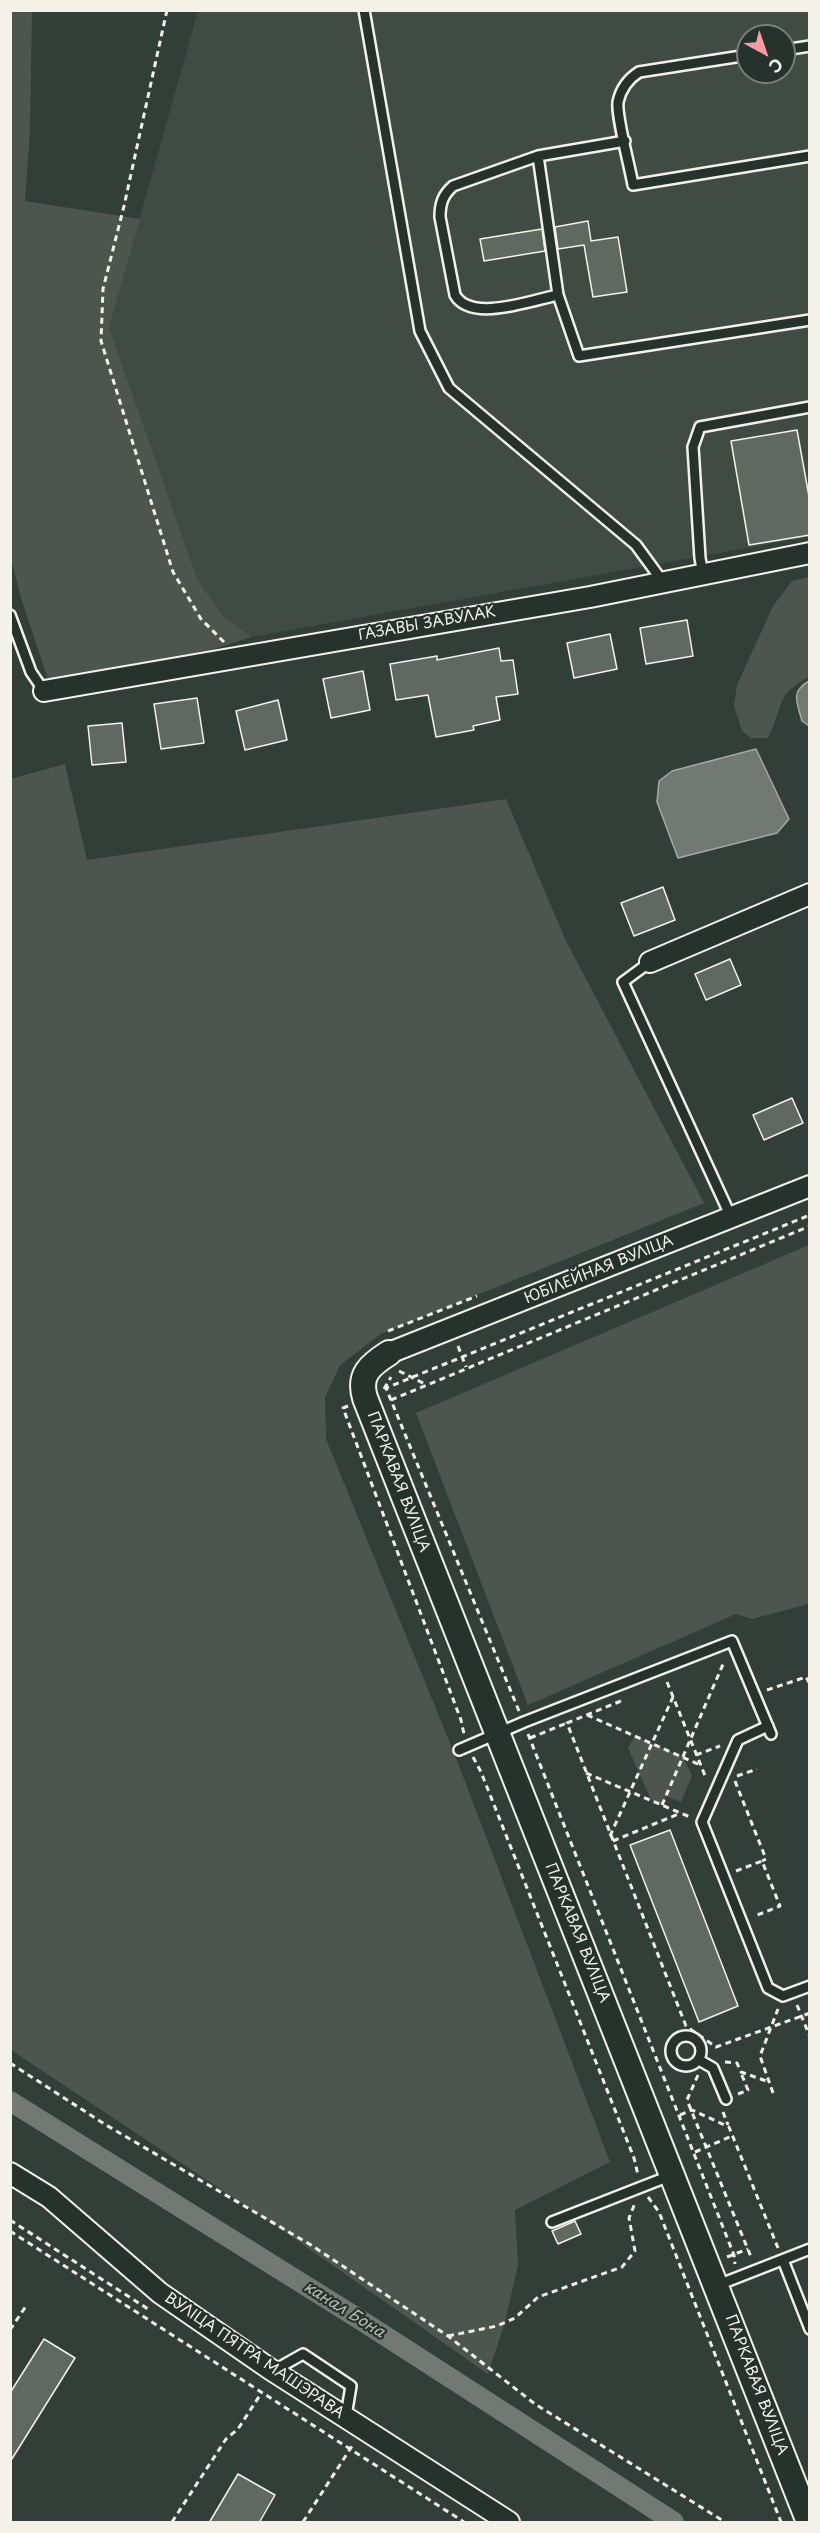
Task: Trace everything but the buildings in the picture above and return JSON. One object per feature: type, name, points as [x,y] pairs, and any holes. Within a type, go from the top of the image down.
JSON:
[{"type":"street","name":"ГАЗАВЫ ЗАВУЛАК","points":[[44,691],[663,582],[810,553]]},
{"type":"street","points":[[650,962],[810,894]]},
{"type":"street","name":"ЮБІЛЕЙНАЯ ВУЛІЦА","points":[[392,1361],[451,1329],[810,1186]]},
{"type":"street","name":"ПАРКАВАЯ ВУЛІЦА","points":[[392,1361],[367,1370],[362,1380],[363,1390],[497,1734],[675,2174],[726,2282],[809,2523]]},
{"type":"street","name":"ВУЛІЦА ПЯТРА МАШЭРАВА","points":[[10,2173],[49,2198],[160,2293],[270,2369],[509,2523]]},
{"type":"lane","points":[[364,10],[420,331],[449,388],[636,545],[663,582]]},
{"type":"lane","points":[[736,58],[639,72],[630,78],[621,91],[618,104],[633,185],[810,156]]},
{"type":"lane","points":[[558,294],[488,309],[468,308],[459,302],[455,295],[440,217],[440,205],[444,194],[453,186],[538,156],[625,141]]},
{"type":"lane","points":[[538,156],[558,294],[579,356],[810,320]]},
{"type":"lane","points":[[703,574],[693,447],[700,427],[810,407]]},
{"type":"lane","points":[[10,615],[31,672],[44,691]]},
{"type":"lane","points":[[650,962],[623,982],[731,1217]]},
{"type":"lane","points":[[464,1748],[524,1722],[732,1641],[770,1730],[738,1740],[702,1822],[768,1988],[787,1994],[810,1986]]},
{"type":"lane","points":[[678,2033],[698,2041],[702,2050],[699,2060],[686,2067],[676,2064],[671,2055],[672,2045],[678,2033]]},
{"type":"lane","points":[[699,2060],[713,2068],[726,2099]]},
{"type":"lane","points":[[552,2222],[675,2174]]},
{"type":"lane","points":[[726,2282],[810,2249]]},
{"type":"lane","points":[[783,2260],[810,2329]]},
{"type":"lane","points":[[270,2369],[280,2367],[303,2354],[351,2386],[347,2410],[357,2424]]},
{"type":"path","points":[[167,10],[124,206],[103,289],[101,341],[173,572],[201,619],[240,658]]},
{"type":"path","points":[[726,2282],[734,2255],[695,2152],[524,1722],[386,1388],[810,1215]]},
{"type":"path","points":[[391,1400],[810,1226]]},
{"type":"path","points":[[451,1329],[466,1367]]},
{"type":"path","points":[[392,1361],[412,1377],[427,1384]]},
{"type":"path","points":[[353,1404],[343,1408],[461,1720],[464,1748],[481,1772],[644,2187],[651,2203],[659,2212],[781,2523]]},
{"type":"path","points":[[719,1660],[732,1665]]},
{"type":"path","points":[[662,1805],[724,1662]]},
{"type":"path","points":[[657,1686],[677,1677]]},
{"type":"path","points":[[755,1695],[806,1677],[810,1684]]},
{"type":"path","points":[[667,1682],[713,1796]]},
{"type":"path","points":[[610,1836],[673,1697]]},
{"type":"path","points":[[530,1738],[626,1698]]},
{"type":"path","points":[[586,1715],[700,1765]]},
{"type":"path","points":[[567,1723],[686,2026],[716,2048]]},
{"type":"path","points":[[696,1755],[738,1740]]},
{"type":"path","points":[[586,1773],[702,1822]]},
{"type":"path","points":[[724,1875],[766,1859],[734,1778]]},
{"type":"path","points":[[613,1841],[681,1813]]},
{"type":"path","points":[[742,1921],[780,1906],[762,1861]]},
{"type":"path","points":[[787,1994],[801,2016],[810,2037]]},
{"type":"path","points":[[773,2093],[760,2056],[787,1994]]},
{"type":"path","points":[[716,2048],[810,2013]]},
{"type":"path","points":[[713,2068],[716,2048]]},
{"type":"path","points":[[760,2254],[751,2257],[687,2100],[698,2074],[729,2061],[737,2063],[741,2072],[769,2082]]},
{"type":"path","points":[[10,2063],[106,2125],[311,2245],[448,2336],[535,2403],[725,2523]]},
{"type":"path","points":[[680,2115],[692,2110],[729,2127],[783,2260]]},
{"type":"path","points":[[695,2152],[732,2136]]},
{"type":"path","points":[[448,2336],[497,2326],[515,2318],[538,2297],[622,2267],[635,2251],[629,2218],[635,2202],[651,2203]]},
{"type":"path","points":[[10,2231],[464,2523]]},
{"type":"path","points":[[769,2252],[788,2245]]},
{"type":"path","points":[[11,2328],[26,2306]]},
{"type":"path","points":[[172,2523],[226,2439],[238,2429],[261,2392]]},
{"type":"path","points":[[303,2523],[350,2449],[357,2424]]},
{"type":"shaded area","points":[[10,11],[32,11],[30,131],[25,201],[140,219],[109,327],[198,581],[224,617],[251,637],[195,655],[48,679],[21,598],[11,559]]},
{"type":"shaded area","points":[[198,11],[809,11],[809,537],[251,637],[224,617],[198,581],[109,327]]},
{"type":"shaded area","points":[[809,577],[809,677],[785,696],[768,738],[751,738],[742,731],[734,706],[737,685],[773,606],[792,581]]},
{"type":"shaded area","points":[[809,681],[810,726],[802,721],[796,698],[799,689]]},
{"type":"shaded area","points":[[756,749],[789,819],[777,833],[678,858],[657,802],[659,781],[672,771]]},
{"type":"shaded area","points":[[65,764],[87,860],[506,799],[565,939],[704,1203],[381,1334],[340,1365],[325,1398],[326,1439],[456,1758],[610,2162],[515,2210],[518,2265],[505,2322],[488,2374],[285,2232],[11,2050],[10,779]]},
{"type":"shaded area","points":[[809,1245],[809,1604],[752,1619],[736,1614],[528,1705],[416,1413]]},
{"type":"shaded area","points":[[635,1736],[683,1757],[692,1776],[681,1802],[666,1796],[662,1805],[651,1800],[628,1748]]},
{"type":"waterway","name":"канал Бона","points":[[10,2101],[359,2319],[674,2522]]}]
